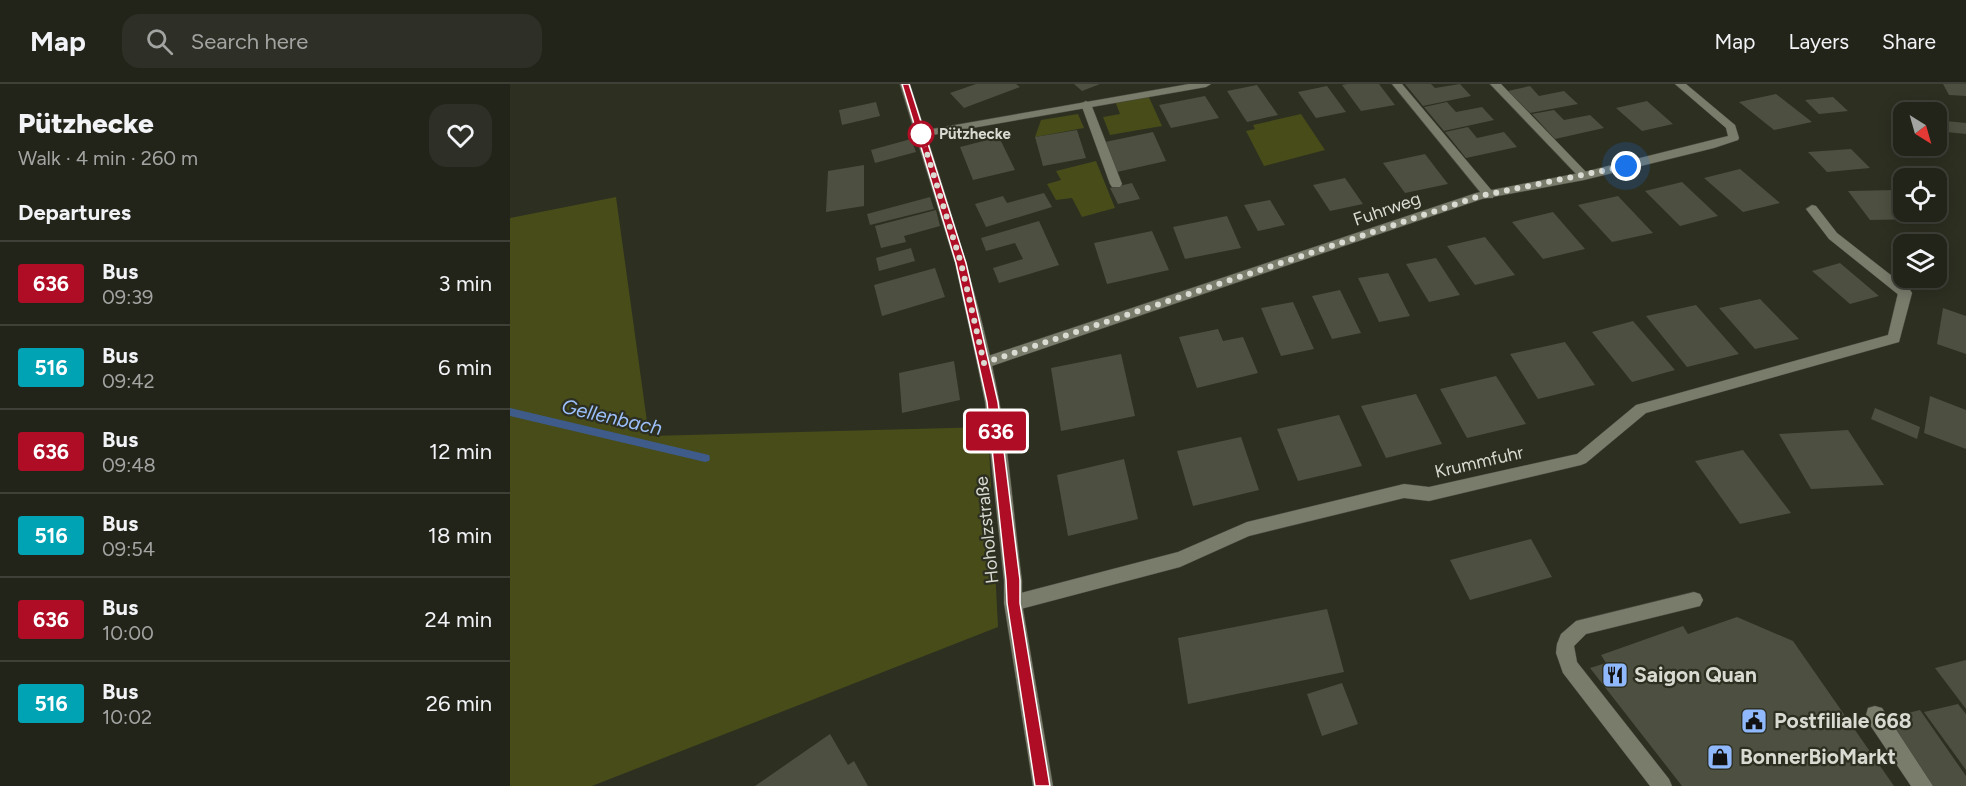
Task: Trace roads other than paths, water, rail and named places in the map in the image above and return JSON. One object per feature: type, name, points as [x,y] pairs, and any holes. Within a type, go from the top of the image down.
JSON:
[{"type":"street","name":"Hoholzstraße","points":[[906,84],[961,263],[992,402],[1013,580],[1013,603],[1043,786]]},
{"type":"street","points":[[921,134],[1206,84]]},
{"type":"street","points":[[1397,84],[1489,195]]},
{"type":"street","points":[[1495,84],[1584,176]]},
{"type":"street","name":"Fuhrweg","points":[[984,363],[1489,195],[1584,176],[1710,146],[1734,138],[1731,127],[1680,84]]},
{"type":"street","points":[[1086,104],[1116,184]]},
{"type":"street","name":"Krummfuhr","points":[[1013,603],[1180,559],[1247,529],[1404,491],[1429,494],[1581,459],[1641,409],[1894,338],[1905,293],[1833,236],[1812,209]]},
{"type":"street","points":[[1662,786],[1569,667],[1564,649],[1569,637],[1582,627],[1694,600]]},
{"type":"street","points":[[1875,715],[1923,786]]},
{"type":"waterway","name":"Gellenbach","points":[[510,412],[705,458]]},
{"type":"place","name":"Pützhecke","points":[[921,134]]},
{"type":"place","name":"Saigon Quan","points":[[1615,675]]},
{"type":"place","name":"Postfiliale 668","points":[[1754,721]]},
{"type":"place","name":"BonnerBioMarkt","points":[[1720,757]]}]
